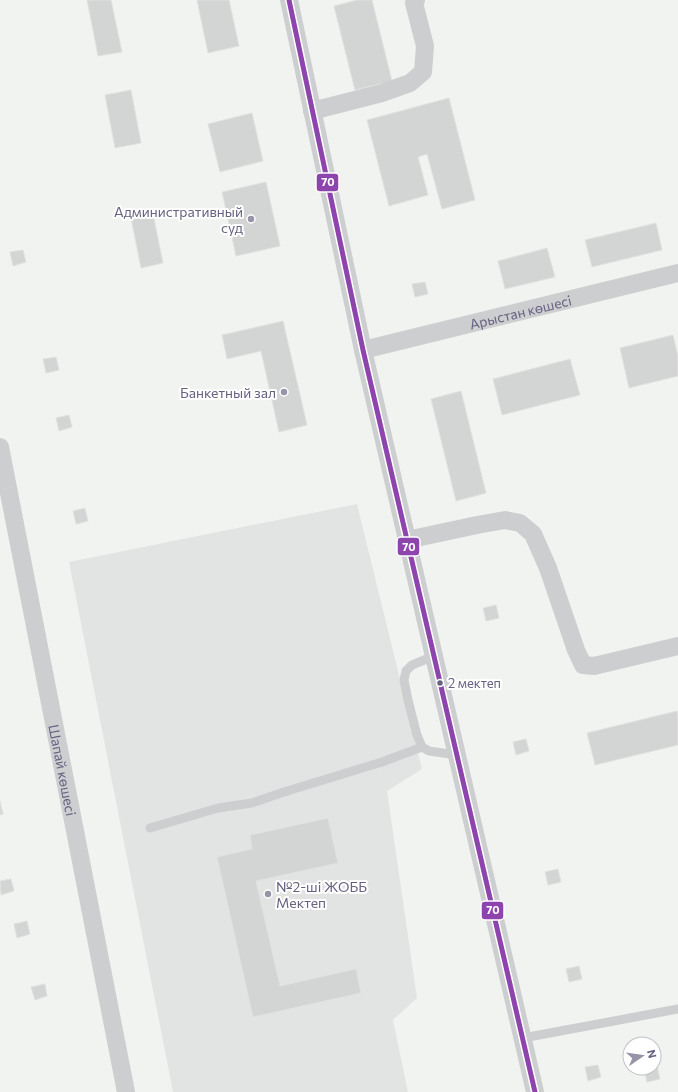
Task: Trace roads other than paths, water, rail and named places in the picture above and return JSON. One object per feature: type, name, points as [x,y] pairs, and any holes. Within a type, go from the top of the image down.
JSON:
[{"type":"street","points":[[289,0],[363,350],[535,1092]]},
{"type":"street","points":[[312,111],[382,93],[410,83],[422,72],[425,46],[414,3],[416,0]]},
{"type":"street","name":"Арыстан көшесі","points":[[363,350],[678,273]]},
{"type":"street","name":"Шапай көшесі","points":[[0,447],[126,1092]]},
{"type":"street","points":[[407,540],[505,520],[520,523],[533,534],[548,568],[576,650],[584,665],[594,666],[678,646]]},
{"type":"lane","points":[[434,656],[412,665],[406,671],[404,680],[408,700],[417,735],[422,747],[429,751],[457,755]]},
{"type":"lane","points":[[150,828],[218,808],[252,803],[382,762],[422,747]]},
{"type":"lane","points":[[523,1038],[678,1009]]},
{"type":"place","name":"Административный суд","points":[[251,219]]},
{"type":"place","name":"Банкетный зал","points":[[284,392]]},
{"type":"place","name":"2 мектеп","points":[[440,683]]},
{"type":"place","name":"№2-ші ЖОББ Мектеп","points":[[268,894]]}]
